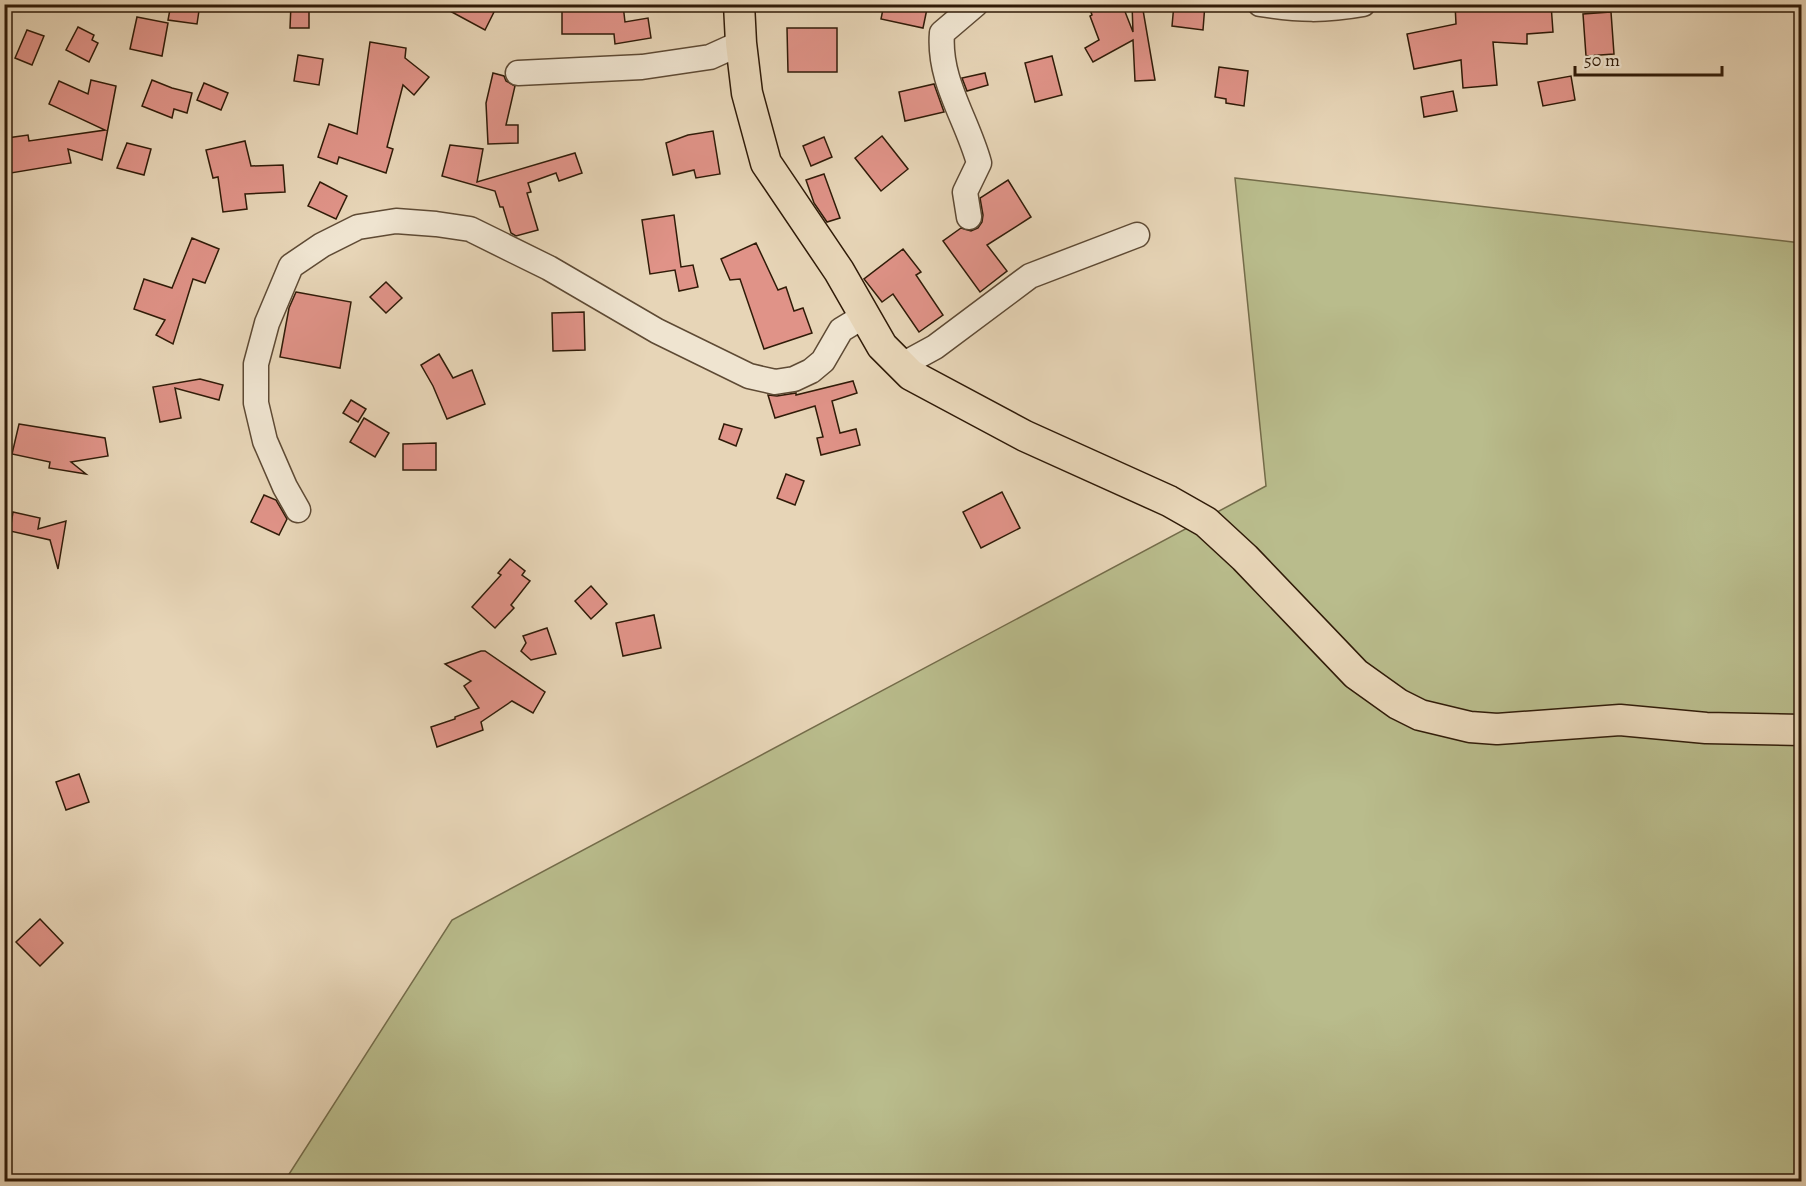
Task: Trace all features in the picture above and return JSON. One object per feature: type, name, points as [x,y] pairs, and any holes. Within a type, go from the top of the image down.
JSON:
[{"type":"main road","points":[[739,4],[747,93],[766,163],[839,272],[882,346],[911,375],[1025,436],[1169,501],[1206,522],[1245,558],[1356,674],[1398,704],[1420,715],[1470,727],[1497,729],[1620,720],[1706,728],[1802,730]]},
{"type":"street","points":[[969,217],[965,192],[979,163],[944,69],[941,43],[942,33],[976,4]]},
{"type":"street","points":[[1260,4],[1342,8],[1363,4]]},
{"type":"street","points":[[518,73],[642,67],[710,57],[741,43]]},
{"type":"street","points":[[298,510],[285,488],[265,441],[256,403],[256,364],[267,323],[291,266],[322,245],[358,227],[396,222],[471,229],[549,268],[657,330],[749,376],[775,382],[794,380],[811,371],[823,361],[841,330],[864,316]]},
{"type":"street","points":[[902,365],[935,347],[1029,276],[1137,235]]},
{"type":"green space","points":[[1235,178],[1801,243],[1801,1181],[284,1182],[452,920],[1266,486]]},
{"type":"building","points":[[171,4],[200,4],[197,24],[168,20]]},
{"type":"building","points":[[291,4],[309,4],[309,28],[290,28]]},
{"type":"building","points":[[437,4],[498,4],[485,30]]},
{"type":"building","points":[[884,4],[928,4],[923,28],[881,19]]},
{"type":"building","points":[[1088,4],[1122,4],[1133,32],[1132,4],[1142,4],[1155,80],[1135,81],[1133,40],[1093,62],[1085,48],[1099,40]]},
{"type":"building","points":[[1174,4],[1205,4],[1203,30],[1172,26]]},
{"type":"building","points":[[1455,4],[1551,4],[1553,32],[1527,34],[1527,44],[1493,42],[1497,85],[1463,88],[1461,60],[1414,69],[1407,34],[1456,24]]},
{"type":"building","points":[[562,5],[602,5],[602,7],[623,5],[625,22],[648,18],[651,38],[615,44],[614,34],[562,34]]},
{"type":"building","points":[[1611,12],[1614,54],[1586,56],[1583,14]]},
{"type":"building","points":[[137,17],[168,23],[162,56],[130,49]]},
{"type":"building","points":[[78,27],[94,35],[92,40],[98,43],[89,62],[66,50]]},
{"type":"building","points":[[787,28],[837,28],[837,72],[788,72]]},
{"type":"building","points":[[27,30],[44,36],[32,65],[15,58]]},
{"type":"building","points":[[370,42],[406,48],[405,58],[429,77],[414,95],[403,85],[387,147],[393,149],[386,173],[339,157],[337,164],[318,157],[329,124],[357,134]]},
{"type":"building","points":[[298,55],[323,59],[319,85],[294,81]]},
{"type":"building","points":[[1052,56],[1062,95],[1035,102],[1025,63]]},
{"type":"building","points":[[1219,67],[1248,71],[1244,106],[1226,103],[1226,99],[1215,97]]},
{"type":"building","points":[[493,73],[504,76],[506,81],[515,86],[506,125],[518,125],[518,143],[488,144],[486,103]]},
{"type":"building","points":[[985,73],[988,85],[967,91],[962,78]]},
{"type":"building","points":[[1571,76],[1575,100],[1543,106],[1538,82]]},
{"type":"building","points":[[91,80],[116,86],[102,160],[68,149],[71,163],[11,173],[7,138],[28,135],[29,141],[105,130],[49,104],[59,81],[88,94]]},
{"type":"building","points":[[152,80],[192,93],[187,113],[174,109],[172,118],[142,106]]},
{"type":"building","points":[[204,83],[228,93],[221,110],[197,100]]},
{"type":"building","points":[[934,84],[944,112],[905,121],[899,92]]},
{"type":"building","points":[[1453,91],[1457,111],[1424,117],[1421,97]]},
{"type":"building","points":[[713,131],[720,174],[696,178],[694,170],[673,175],[666,143],[688,135]]},
{"type":"building","points":[[882,136],[908,169],[881,191],[855,158]]},
{"type":"building","points":[[824,137],[832,157],[811,166],[803,146]]},
{"type":"building","points":[[245,141],[251,166],[283,165],[285,192],[245,194],[247,209],[223,212],[218,177],[213,178],[206,150]]},
{"type":"building","points":[[127,143],[151,149],[144,175],[117,168]]},
{"type":"building","points":[[450,145],[483,149],[477,182],[575,153],[582,173],[559,181],[556,173],[528,183],[531,192],[527,193],[538,230],[516,236],[511,233],[495,191],[442,176]]},
{"type":"building","points":[[824,174],[840,218],[827,222],[814,203],[806,180]]},
{"type":"building","points":[[1008,180],[1031,217],[987,245],[1007,271],[980,292],[943,241],[961,228],[971,231],[978,228],[983,215],[980,198]]},
{"type":"building","points":[[320,182],[347,196],[336,219],[308,206]]},
{"type":"building","points":[[674,215],[681,267],[693,265],[698,287],[679,291],[675,270],[650,274],[642,220]]},
{"type":"building","points":[[192,238],[219,249],[205,283],[193,279],[173,344],[156,335],[165,320],[134,309],[144,279],[172,288]]},
{"type":"building","points":[[756,243],[778,290],[786,287],[794,311],[803,308],[812,333],[764,349],[740,279],[730,280],[721,259]]},
{"type":"building","points":[[903,249],[921,272],[916,275],[943,315],[919,332],[893,294],[882,302],[864,279]]},
{"type":"building","points":[[386,282],[402,298],[386,313],[370,297]]},
{"type":"building","points":[[296,292],[351,302],[340,368],[280,357],[289,308]]},
{"type":"building","points":[[584,312],[585,350],[553,351],[552,313]]},
{"type":"building","points":[[439,354],[453,378],[472,370],[485,404],[447,419],[421,365]]},
{"type":"building","points":[[200,379],[223,385],[219,400],[175,388],[181,418],[160,422],[153,387]]},
{"type":"building","points":[[853,381],[857,393],[832,401],[840,433],[856,429],[860,445],[821,455],[817,438],[823,437],[815,406],[775,418],[768,395],[796,393],[796,395]]},
{"type":"building","points":[[351,400],[366,409],[358,422],[343,413]]},
{"type":"building","points":[[364,418],[389,433],[375,457],[350,442]]},
{"type":"building","points":[[19,424],[105,438],[108,456],[71,462],[86,474],[49,468],[50,462],[12,454]]},
{"type":"building","points":[[724,424],[742,429],[736,446],[719,439]]},
{"type":"building","points":[[436,443],[436,470],[403,470],[403,444]]},
{"type":"building","points":[[786,474],[804,481],[795,505],[777,498]]},
{"type":"building","points":[[1002,492],[1020,528],[981,548],[963,512]]},
{"type":"building","points":[[264,495],[276,500],[287,519],[279,535],[251,522]]},
{"type":"building","points":[[13,512],[40,518],[38,529],[66,521],[58,569],[50,540],[10,531]]},
{"type":"building","points":[[510,559],[525,571],[522,575],[530,581],[511,605],[514,608],[495,628],[472,607],[501,575],[498,573]]},
{"type":"building","points":[[591,586],[607,604],[591,619],[575,601]]},
{"type":"building","points":[[654,615],[661,648],[623,656],[616,623]]},
{"type":"building","points":[[547,628],[556,654],[531,660],[521,651],[526,643],[523,636]]},
{"type":"building","points":[[485,651],[545,692],[533,713],[512,701],[481,722],[483,730],[437,747],[431,727],[479,708],[464,686],[471,681],[445,664]]},
{"type":"building","points":[[79,774],[89,802],[66,810],[56,782]]},
{"type":"building","points":[[40,919],[63,943],[40,966],[16,942]]}]
